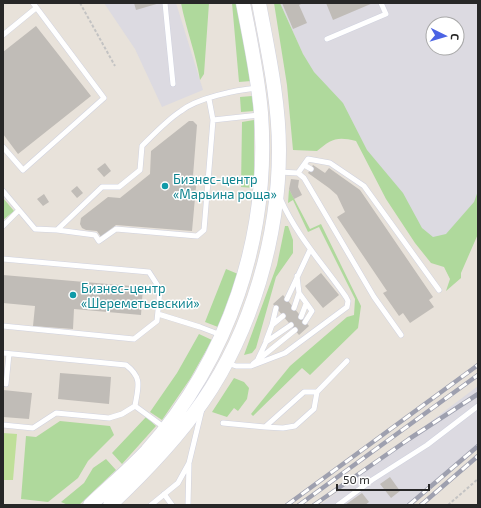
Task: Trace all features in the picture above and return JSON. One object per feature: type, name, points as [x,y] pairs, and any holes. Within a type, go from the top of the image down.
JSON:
[{"type":"main road","points":[[90,505],[136,462],[165,428],[197,384],[222,336],[243,279],[258,214],[262,172],[261,114],[254,57],[243,3]]},
{"type":"main road","points":[[110,505],[157,460],[203,400],[226,363],[243,325],[265,261],[277,192],[279,149],[274,86],[259,3]]},
{"type":"lane","points":[[165,3],[173,84]]},
{"type":"lane","points":[[327,39],[386,14],[381,3]]},
{"type":"lane","points":[[3,35],[35,6],[104,98],[23,170],[3,146]]},
{"type":"lane","points":[[57,230],[102,188],[119,187],[140,170],[142,146],[181,110],[236,90],[258,88]]},
{"type":"lane","points":[[3,191],[35,229],[95,235],[99,241],[116,229],[196,236],[204,230],[213,120],[209,99]]},
{"type":"lane","points":[[213,120],[261,114]]},
{"type":"lane","points":[[298,174],[308,159],[330,163],[364,186],[439,290]]},
{"type":"lane","points":[[304,165],[310,169]]},
{"type":"lane","points":[[278,172],[298,174],[304,178],[374,297],[401,335]]},
{"type":"lane","points":[[226,363],[236,366],[251,366],[285,353],[347,307],[348,301],[346,297],[322,263],[310,250],[284,208],[277,192]]},
{"type":"lane","points":[[3,226],[19,210]]},
{"type":"lane","points":[[287,299],[310,250]]},
{"type":"lane","points":[[3,259],[149,272],[160,289],[157,321],[134,339],[3,326]]},
{"type":"lane","points":[[294,308],[299,293],[297,275]]},
{"type":"lane","points":[[299,293],[312,311],[305,322]]},
{"type":"lane","points":[[301,316],[306,304]]},
{"type":"lane","points":[[258,360],[272,325],[276,308]]},
{"type":"lane","points":[[158,314],[222,336]]},
{"type":"lane","points":[[272,325],[283,316]]},
{"type":"lane","points":[[266,342],[291,325]]},
{"type":"lane","points":[[251,366],[295,330]]},
{"type":"lane","points":[[3,425],[33,428],[56,413],[109,418],[122,414],[135,406],[139,380],[134,371],[126,365],[6,354],[6,384]]},
{"type":"lane","points":[[223,423],[283,428],[295,426],[314,409],[317,392],[348,361]]},
{"type":"lane","points":[[266,427],[304,392],[317,392]]},
{"type":"lane","points":[[188,505],[189,463],[203,400]]},
{"type":"lane","points":[[135,406],[165,428]]},
{"type":"lane","points":[[338,505],[372,480],[427,445],[478,406]]},
{"type":"lane","points":[[154,504],[178,483],[189,463]]},
{"type":"lane","points":[[164,494],[172,505]]},
{"type":"path","points":[[80,3],[115,66]]},
{"type":"path","points":[[448,505],[478,480]]},
{"type":"shaded area","points":[[104,3],[176,3],[203,90],[162,107],[135,49]]},
{"type":"shaded area","points":[[280,3],[478,3],[478,231],[433,259],[307,63]]},
{"type":"shaded area","points":[[478,386],[478,444],[406,505],[320,505]]},
{"type":"green space","points":[[181,3],[209,3],[204,74],[200,80],[196,61]]},
{"type":"green space","points":[[232,3],[238,3],[251,81],[239,82]]},
{"type":"green space","points":[[274,3],[280,3],[303,54],[314,72],[343,103],[367,150],[403,193],[422,228],[433,237],[446,234],[474,202],[478,191],[478,234],[461,273],[461,278],[446,291],[450,279],[444,267],[431,263],[415,243],[386,199],[356,141],[339,139],[330,141],[317,151],[293,150],[287,85]]},
{"type":"green space","points":[[252,96],[254,111],[241,112],[240,97]]},
{"type":"green space","points":[[254,120],[254,188],[241,187],[242,122]]},
{"type":"green space","points":[[289,189],[310,229],[321,224],[361,306],[358,328],[310,375],[302,368],[253,416],[251,414],[290,366],[347,317],[354,315],[355,299],[319,227],[308,232],[293,200],[288,203]]},
{"type":"green space","points":[[3,198],[14,211],[3,220]]},
{"type":"green space","points":[[285,226],[288,226],[293,240],[293,253],[276,277],[256,348],[252,353],[244,355],[277,265]]},
{"type":"green space","points":[[226,269],[238,274],[218,327],[205,322]]},
{"type":"green space","points":[[199,334],[212,340],[190,379],[162,420],[150,412],[177,373]]},
{"type":"green space","points":[[234,378],[244,382],[249,388],[247,399],[238,411],[234,408],[227,417],[212,412]]},
{"type":"green space","points":[[146,417],[156,426],[122,464],[112,453]]},
{"type":"green space","points":[[60,421],[110,426],[114,435],[88,461],[78,478],[48,502],[21,499],[26,436],[36,437]]},
{"type":"green space","points":[[3,433],[17,434],[13,480],[3,480]]},
{"type":"green space","points":[[106,459],[116,470],[79,505],[68,505],[61,502],[84,483],[93,468]]},
{"type":"building","points":[[134,3],[160,3],[136,10]]},
{"type":"building","points":[[282,3],[303,3],[299,5],[307,23],[293,29]]},
{"type":"building","points":[[326,3],[373,3],[333,20]]},
{"type":"building","points":[[36,26],[91,96],[18,154],[3,134],[3,52]]},
{"type":"building","name":"Бизнес-центр «Марьина роща»","points":[[189,121],[193,121],[197,125],[193,176],[197,176],[192,231],[116,225],[101,237],[97,231],[82,228],[80,224],[81,218],[108,197],[120,198],[150,174],[151,151]]},
{"type":"building","points":[[105,163],[111,171],[104,177],[97,169]]},
{"type":"building","points":[[313,165],[325,173],[329,168],[360,190],[433,297],[429,300],[434,307],[410,323],[403,313],[399,316],[383,293],[387,291],[337,217],[345,212],[337,195],[308,173]]},
{"type":"building","points":[[291,179],[299,180],[298,187],[302,195],[294,199],[289,189]]},
{"type":"building","points":[[77,186],[83,193],[77,198],[71,191]]},
{"type":"building","points":[[44,194],[49,202],[43,206],[37,199]]},
{"type":"building","points":[[321,273],[339,295],[323,308],[305,286]]},
{"type":"building","name":"Бизнес-центр «Шереметьевский»","points":[[3,275],[143,287],[141,315],[74,309],[73,329],[33,326],[35,306],[3,303]]},
{"type":"building","points":[[283,295],[309,326],[299,335],[273,304]]},
{"type":"building","points":[[60,373],[111,377],[109,404],[58,399]]},
{"type":"building","points":[[3,390],[32,393],[29,419],[3,417]]},
{"type":"building","points":[[390,477],[400,491],[391,498],[380,484]]},
{"type":"building","points":[[362,493],[369,502],[365,505],[345,505]]},
{"type":"railway","points":[[287,505],[478,365]]},
{"type":"railway","points":[[299,505],[478,375]]},
{"type":"railway","points":[[314,505],[409,439],[478,394]]},
{"type":"railway","points":[[409,505],[478,446]]},
{"type":"railway","points":[[421,505],[478,456]]},
{"type":"place","name":"Бизнес-центр «Марьина роща»","points":[[165,186]]},
{"type":"place","name":"Бизнес-центр «Шереметьевский»","points":[[73,295]]}]
